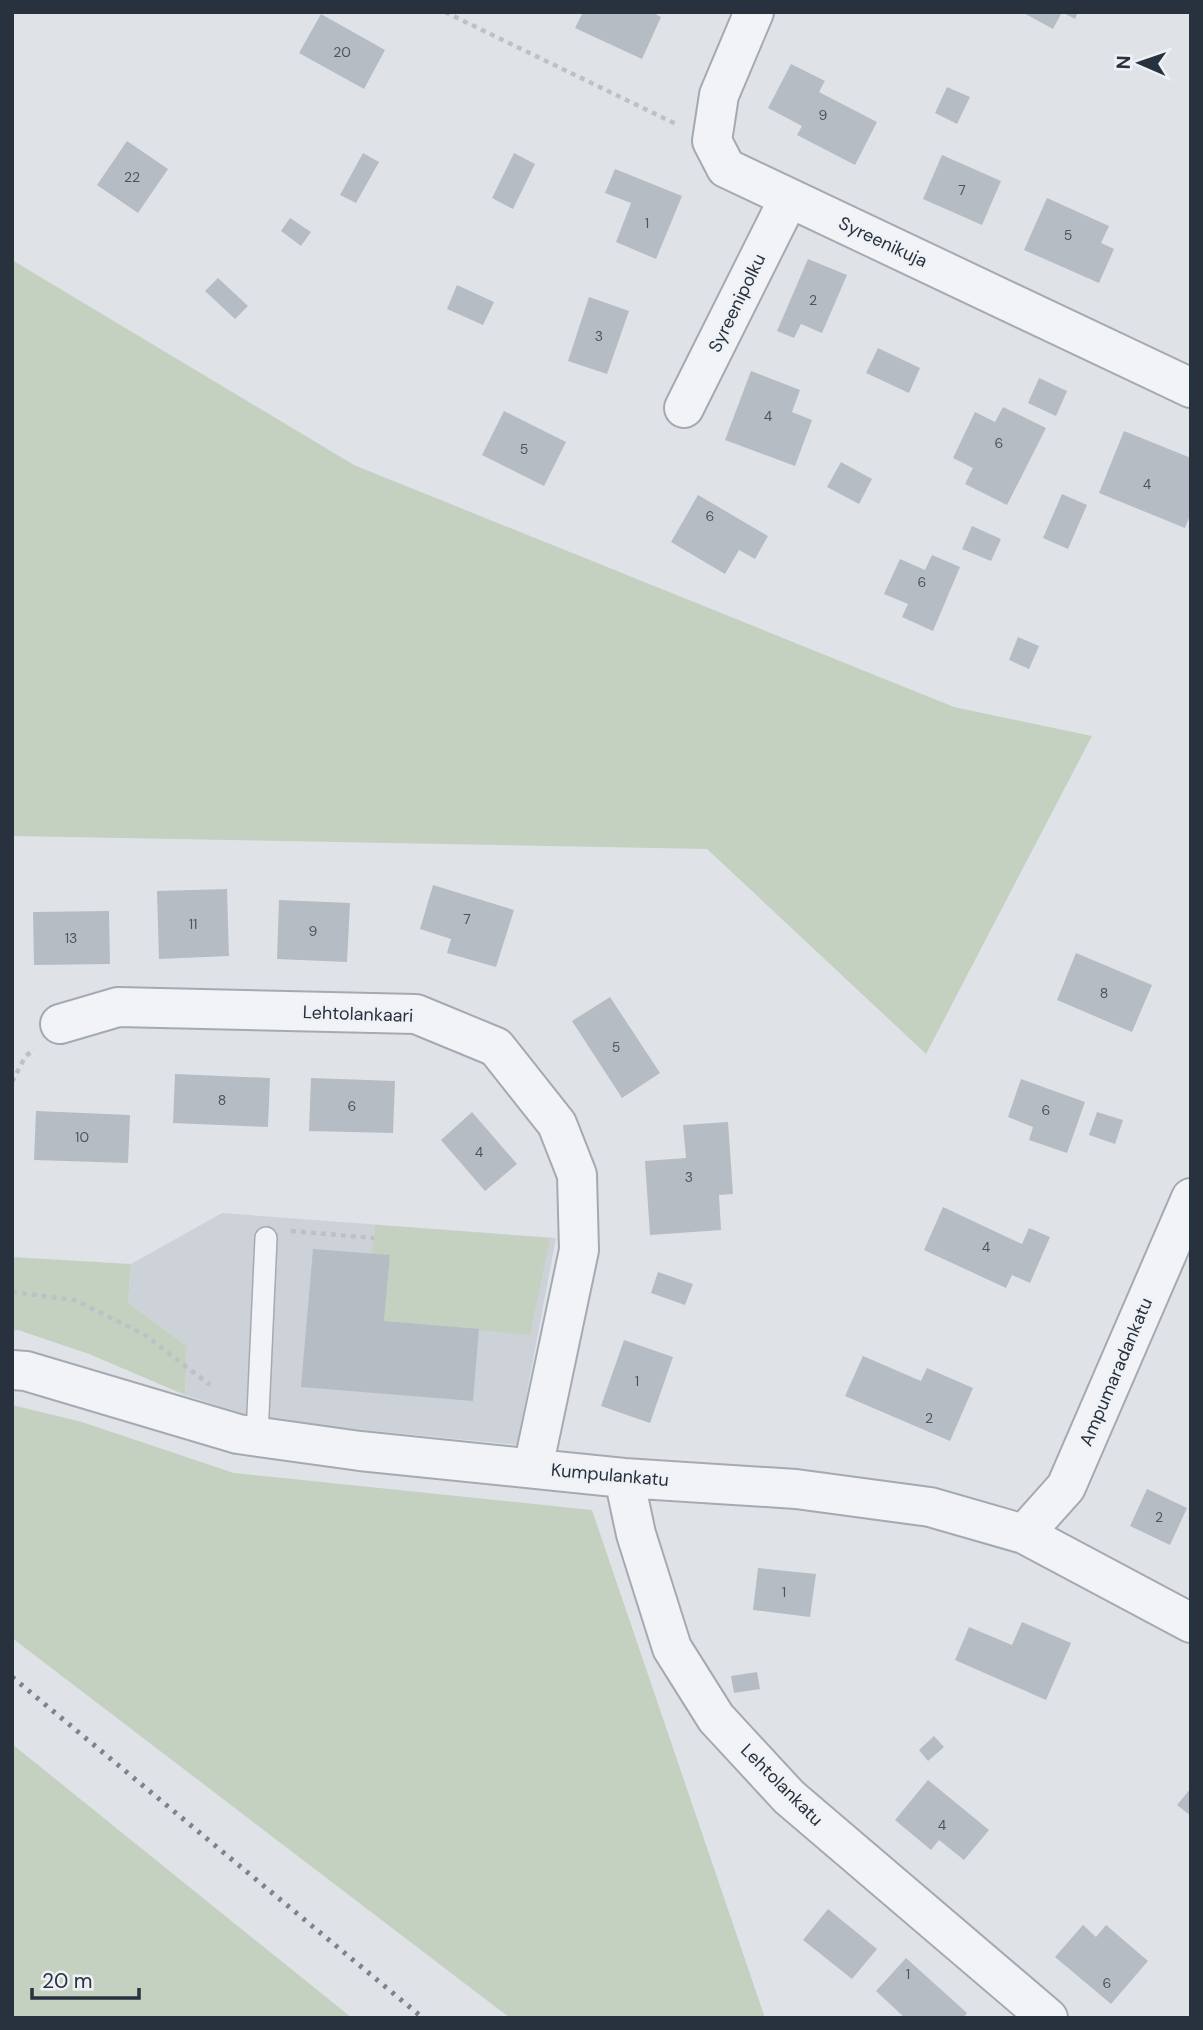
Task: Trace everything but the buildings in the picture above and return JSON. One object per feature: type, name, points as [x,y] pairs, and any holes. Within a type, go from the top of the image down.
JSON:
[{"type":"street","points":[[712,141],[719,95],[754,12]]},
{"type":"street","name":"Syreenikuja","points":[[712,141],[726,168],[1191,388]]},
{"type":"street","name":"Syreenipolku","points":[[684,408],[789,198]]},
{"type":"street","name":"Lehtolankaari","points":[[60,1024],[118,1007],[416,1014],[496,1047],[557,1124],[577,1175],[579,1250],[533,1468]]},
{"type":"street","name":"Ampumaradankatu","points":[[1024,1534],[1066,1487],[1191,1198]]},
{"type":"street","name":"Kumpulankatu","points":[[12,1370],[26,1371],[247,1435],[360,1451],[624,1478],[796,1489],[930,1507],[1024,1534],[1191,1623]]},
{"type":"street","name":"Lehtolankatu","points":[[624,1478],[636,1534],[672,1648],[716,1718],[789,1797],[1048,2018]]},
{"type":"lane","points":[[247,1435],[266,1238]]},
{"type":"path","points":[[445,12],[712,141]]},
{"type":"path","points":[[266,1238],[277,1230],[374,1238]]},
{"type":"path","points":[[12,1292],[75,1300],[145,1335],[215,1389],[247,1435]]},
{"type":"shaded area","points":[[222,1213],[556,1238],[517,1445],[262,1420],[185,1395],[187,1346],[128,1303],[131,1264]]},
{"type":"green space","points":[[12,260],[354,465],[954,707],[1092,736],[926,1054],[707,849],[12,836]]},
{"type":"green space","points":[[375,1225],[550,1238],[530,1335],[384,1321],[390,1256],[372,1254]]},
{"type":"green space","points":[[12,1257],[131,1264],[128,1303],[187,1346],[185,1395],[89,1354],[18,1330],[12,1331]]},
{"type":"green space","points":[[12,1405],[82,1422],[234,1473],[592,1510],[765,2018],[510,2018],[12,1638]]},
{"type":"green space","points":[[12,1744],[352,2018],[12,2018]]},
{"type":"railway","points":[[12,1677],[423,2018]]}]
